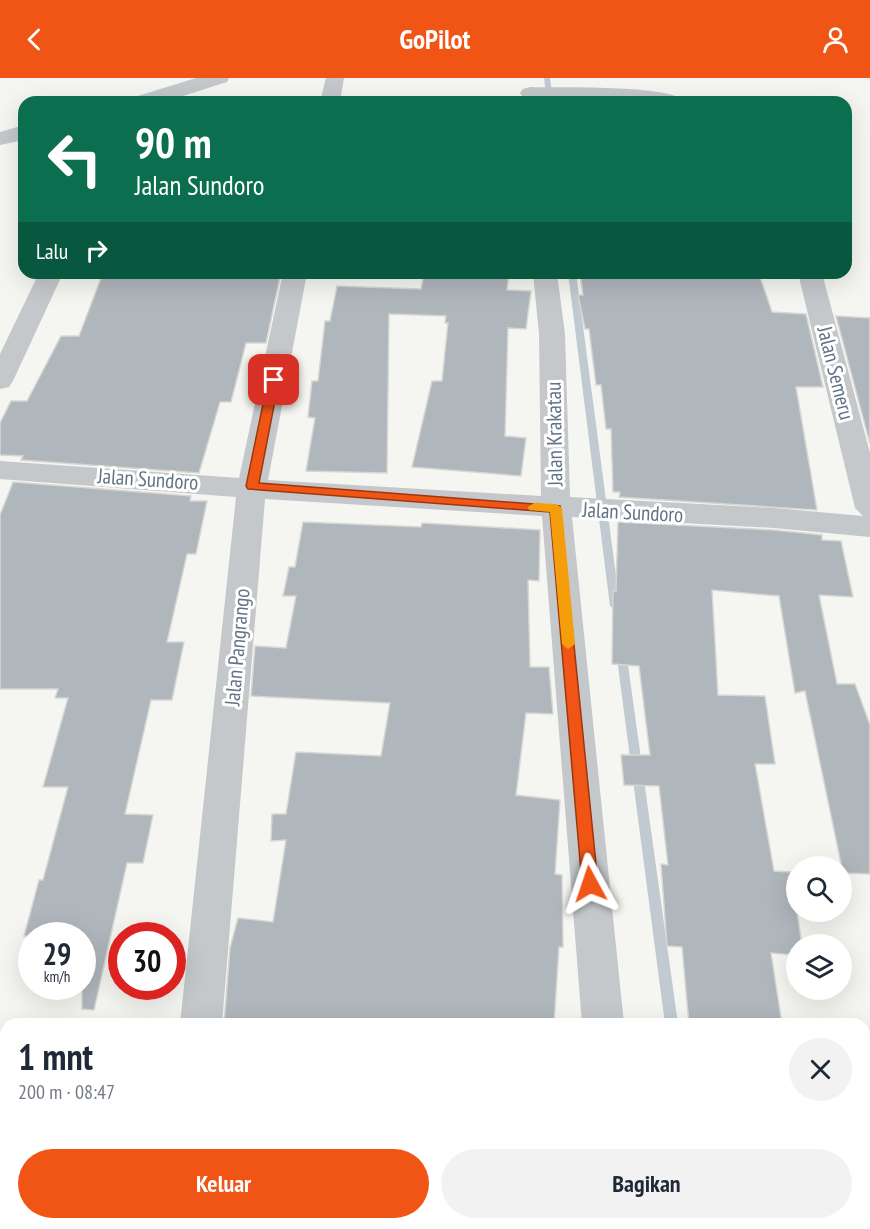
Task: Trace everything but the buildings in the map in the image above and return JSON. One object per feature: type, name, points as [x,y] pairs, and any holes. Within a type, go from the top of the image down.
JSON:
[{"type":"street","points":[[163,96],[219,78]]},
{"type":"street","points":[[331,96],[335,78]]},
{"type":"street","points":[[530,91],[656,96]]},
{"type":"street","points":[[0,139],[18,135]]},
{"type":"street","points":[[0,381],[48,279]]},
{"type":"street","name":"Jalan Pangrango","points":[[202,1018],[252,486],[294,279]]},
{"type":"street","name":"Jalan Krakatau","points":[[546,279],[552,334],[556,508],[602,1018]]},
{"type":"street","name":"Jalan Semeru","points":[[812,279],[870,508]]},
{"type":"street","name":"Jalan Sundoro","points":[[0,470],[556,508],[774,518],[870,527]]},
{"type":"waterway","points":[[141,96],[202,78]]},
{"type":"waterway","points":[[547,78],[549,96]]},
{"type":"waterway","points":[[0,134],[18,129]]},
{"type":"waterway","points":[[573,279],[615,606]]},
{"type":"waterway","points":[[621,651],[671,1018]]},
{"type":"slow traffic","points":[[534,507],[556,508],[568,644]]},
{"type":"route","points":[[274,380],[252,486],[345,495],[556,508],[590,884]]}]
